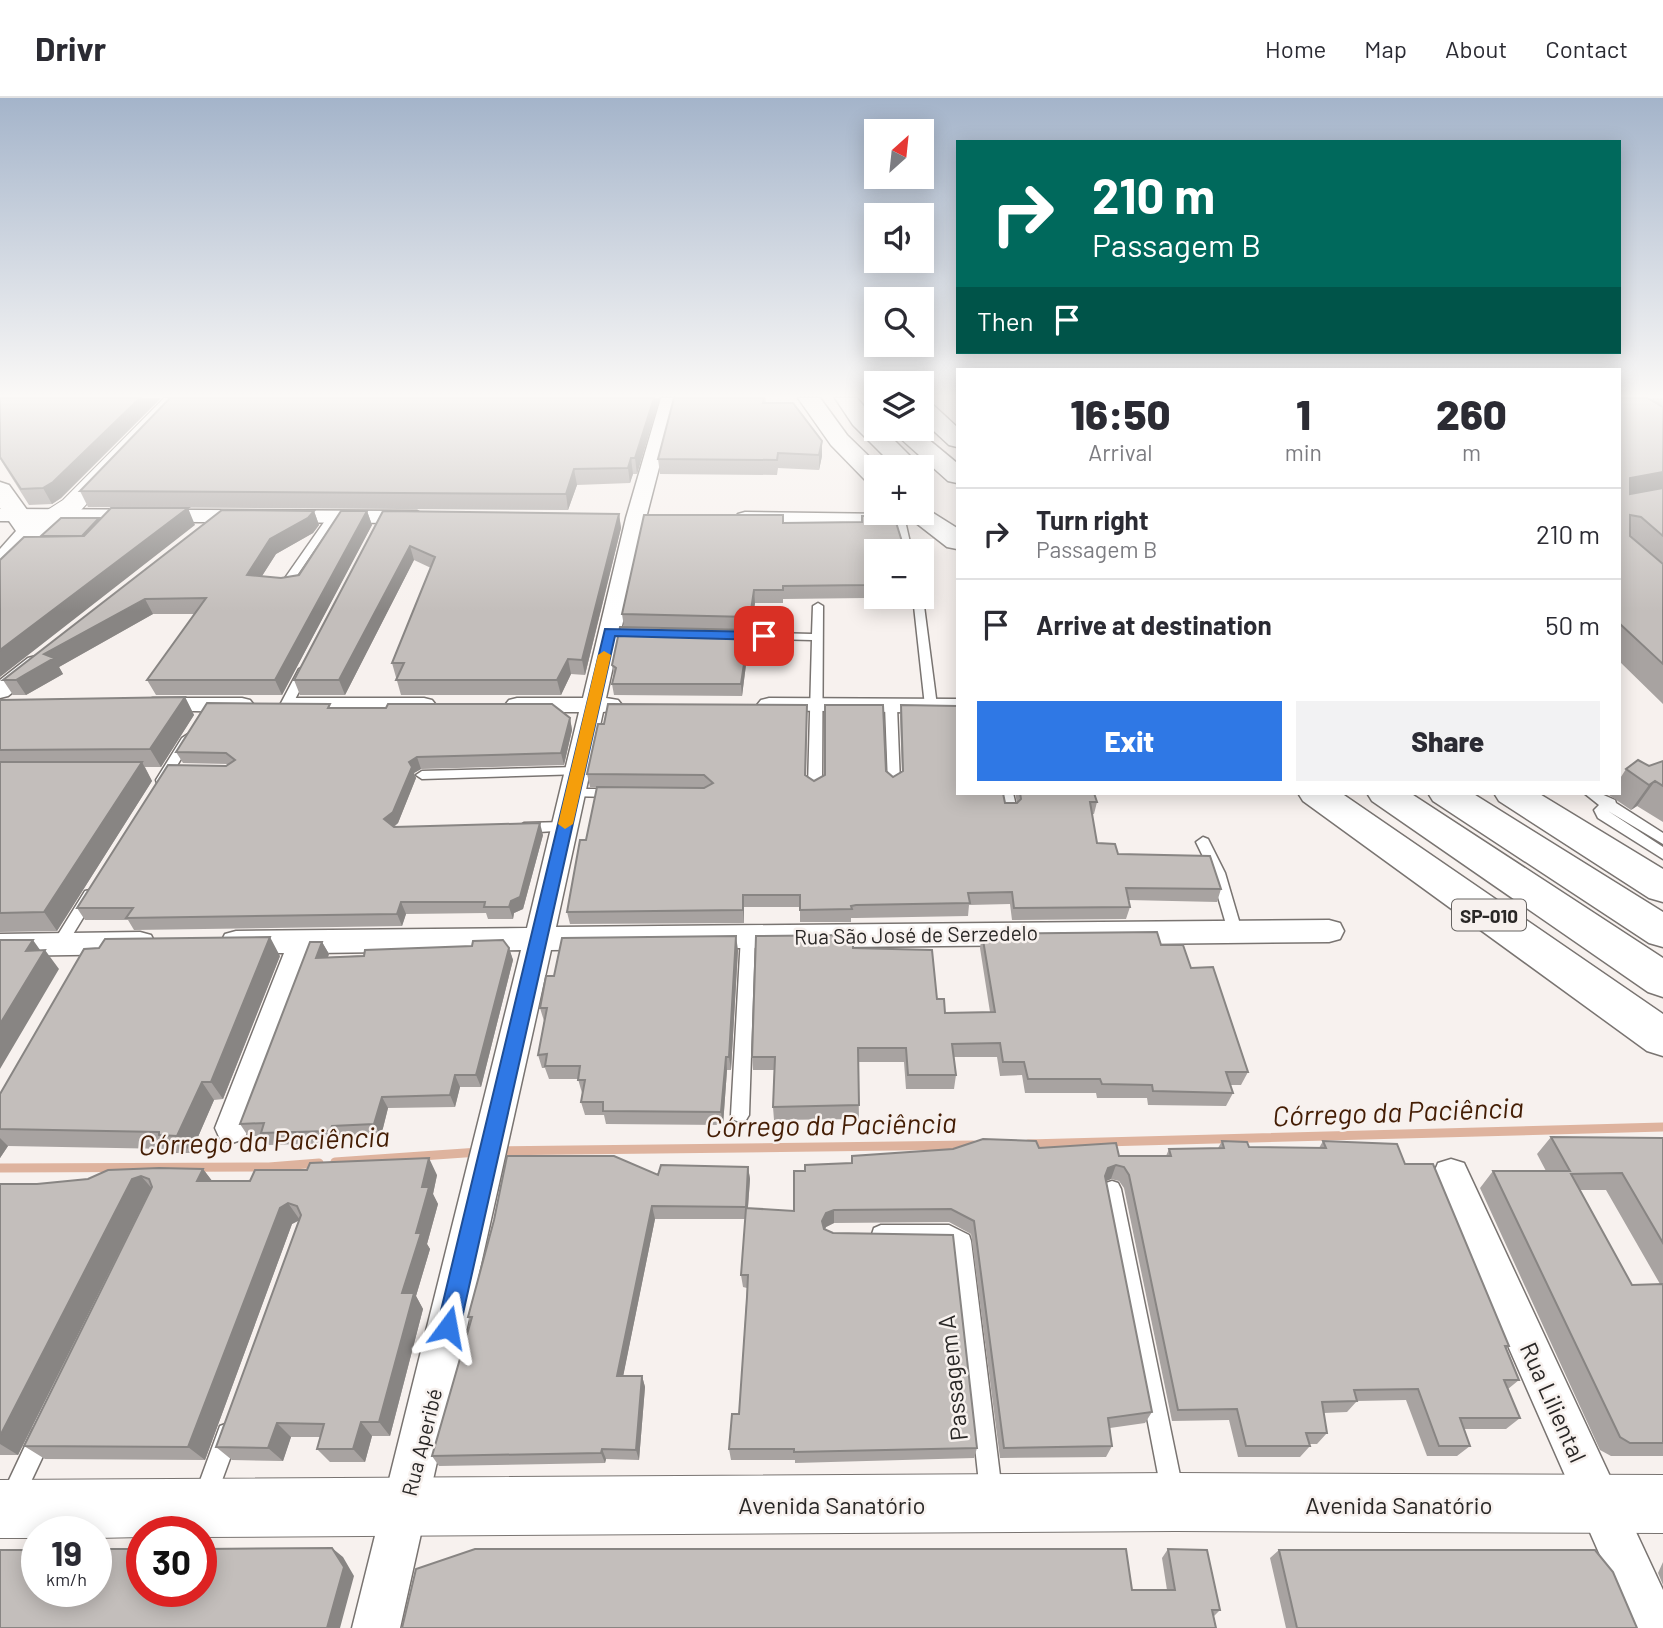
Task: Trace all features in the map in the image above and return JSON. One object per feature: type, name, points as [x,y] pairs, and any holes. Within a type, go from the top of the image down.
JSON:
[{"type":"main road","points":[[938,469],[953,487]]},
{"type":"main road","points":[[934,482],[953,487]]},
{"type":"main road","points":[[0,490],[15,537]]},
{"type":"main road","points":[[934,524],[956,540]]},
{"type":"main road","name":"SP-010","points":[[1319,795],[1663,1038]]},
{"type":"main road","name":"SP-010","points":[[1388,795],[1663,980]]},
{"type":"main road","points":[[1449,795],[1663,932]]},
{"type":"main road","points":[[1515,795],[1663,888]]},
{"type":"street","points":[[15,537],[60,515],[105,469]]},
{"type":"street","name":"Rua Aperibé","points":[[376,1628],[593,705],[617,632],[629,518],[645,469]]},
{"type":"street","points":[[60,515],[332,517],[381,523],[440,517]]},
{"type":"street","points":[[191,541],[223,516]]},
{"type":"street","points":[[629,518],[662,518]]},
{"type":"street","points":[[729,518],[864,520]]},
{"type":"street","points":[[5,700],[53,649]]},
{"type":"street","points":[[125,705],[202,716],[286,705],[453,705]]},
{"type":"street","points":[[495,705],[631,705]]},
{"type":"street","points":[[751,705],[956,706]]},
{"type":"street","name":"Rua São José de Serzedelo","points":[[211,942],[1329,931]]},
{"type":"street","points":[[232,1128],[304,941]]},
{"type":"street","points":[[0,945],[172,943]]},
{"type":"street","points":[[72,978],[92,944]]},
{"type":"street","name":"Rua Liliental","points":[[1451,1175],[1657,1628]]},
{"type":"street","name":"Avenida Sanatório","points":[[3,1509],[1175,1502],[1601,1506],[1663,1504]]},
{"type":"lane","points":[[104,531],[119,515]]},
{"type":"lane","points":[[283,588],[332,517]]},
{"type":"lane","points":[[815,787],[818,606]]},
{"type":"lane","points":[[915,609],[931,706]]},
{"type":"lane","points":[[720,635],[816,637]]},
{"type":"lane","points":[[286,705],[310,658]]},
{"type":"lane","points":[[891,706],[894,783]]},
{"type":"lane","points":[[155,791],[162,773],[202,716]]},
{"type":"lane","points":[[162,773],[187,770]]},
{"type":"lane","points":[[422,775],[575,782],[626,793]]},
{"type":"lane","points":[[1007,795],[1010,810]]},
{"type":"lane","points":[[1593,795],[1663,839]]},
{"type":"lane","points":[[1609,804],[1601,810],[1603,815],[1663,854]]},
{"type":"lane","points":[[509,829],[565,827]]},
{"type":"lane","points":[[1203,842],[1217,873],[1235,931]]},
{"type":"lane","points":[[59,944],[96,886]]},
{"type":"lane","points":[[740,1115],[748,936]]},
{"type":"lane","points":[[1112,1189],[1175,1502]]},
{"type":"lane","name":"Passagem A","points":[[860,1234],[949,1234],[960,1237],[964,1248],[992,1503]]},
{"type":"lane","points":[[201,1508],[233,1420]]},
{"type":"lane","points":[[3,1509],[48,1423]]},
{"type":"building","points":[[8,469],[66,469],[43,488],[21,489]]},
{"type":"building","points":[[101,469],[574,469],[566,494],[80,491]]},
{"type":"building","points":[[1621,469],[1663,469],[1663,472],[1630,478],[1630,494],[1663,488],[1663,536],[1641,517],[1630,515],[1630,536],[1663,564],[1663,664],[1621,625]]},
{"type":"building","points":[[111,508],[188,508],[0,650],[0,560],[24,537],[84,536]]},
{"type":"building","points":[[222,510],[314,511],[308,518],[270,539],[247,575],[281,578],[299,575],[341,511],[367,511],[275,680],[147,680],[206,598],[145,599],[44,654],[54,658],[16,680],[3,680]]},
{"type":"building","points":[[383,511],[619,514],[582,660],[568,659],[557,680],[396,680],[404,663],[392,663],[435,557],[410,546],[339,680],[294,680]]},
{"type":"building","points":[[644,515],[783,515],[783,523],[862,522],[864,516],[864,525],[897,525],[901,539],[864,539],[864,585],[783,586],[783,590],[754,590],[750,617],[622,614]]},
{"type":"building","points":[[61,518],[99,518],[82,536],[41,536]]},
{"type":"building","points":[[620,627],[749,630],[741,684],[612,684],[616,668],[612,665]]},
{"type":"building","points":[[185,697],[150,749],[0,750],[0,700]]},
{"type":"building","points":[[207,703],[330,704],[328,708],[386,708],[388,704],[552,704],[570,718],[561,753],[417,757],[409,762],[412,767],[393,812],[384,819],[394,827],[540,823],[520,897],[511,901],[509,907],[484,907],[485,902],[401,902],[397,914],[126,918],[133,908],[77,908],[168,765],[226,766],[235,760],[226,753],[176,752]]},
{"type":"building","points":[[608,704],[807,705],[805,775],[814,781],[825,775],[825,705],[883,705],[886,771],[893,777],[903,771],[901,705],[956,706],[956,795],[1003,795],[1005,803],[1017,803],[1021,799],[1020,795],[1095,795],[1097,802],[1090,802],[1097,843],[1115,844],[1118,854],[1210,856],[1221,889],[1126,888],[1130,907],[1014,908],[1012,892],[968,893],[970,903],[856,905],[851,906],[852,909],[800,910],[800,895],[743,895],[743,910],[567,912],[580,840],[586,840],[597,787],[704,788],[713,783],[704,775],[587,774],[598,724],[604,724]]},
{"type":"building","points":[[1638,760],[1649,766],[1663,761],[1663,786],[1655,781],[1649,785],[1626,769]]},
{"type":"building","points":[[0,762],[142,762],[44,912],[0,913]]},
{"type":"building","points":[[1157,932],[1161,945],[1183,945],[1191,968],[1213,967],[1248,1072],[1226,1072],[1233,1093],[1153,1091],[1152,1085],[1102,1084],[1100,1079],[1028,1079],[1024,1062],[1003,1062],[1000,1043],[952,1044],[956,1075],[908,1075],[906,1048],[858,1048],[859,1105],[773,1107],[775,1057],[752,1057],[756,936],[853,935],[853,948],[932,950],[937,999],[944,999],[945,1013],[995,1012],[982,934]]},
{"type":"building","points":[[736,936],[729,1057],[726,1057],[721,1112],[603,1111],[603,1102],[581,1102],[585,1080],[578,1080],[580,1066],[545,1066],[547,1054],[538,1055],[547,1008],[540,1008],[546,976],[554,976],[562,938]]},
{"type":"building","points":[[270,937],[211,1082],[202,1082],[177,1136],[159,1135],[159,1132],[0,1129],[0,1094],[84,949],[99,948],[105,939]]},
{"type":"building","points":[[0,940],[33,940],[26,951],[45,950],[0,1024]]},
{"type":"building","points":[[503,940],[509,948],[476,1075],[455,1075],[450,1095],[382,1097],[374,1124],[332,1126],[330,1131],[261,1133],[264,1123],[240,1124],[310,942],[322,942],[316,958],[364,956],[365,950],[472,946],[473,941]]},
{"type":"building","points":[[1551,1137],[1663,1138],[1663,1243],[1622,1173],[1571,1174],[1632,1285],[1663,1284],[1663,1443],[1630,1443],[1620,1437],[1493,1171],[1570,1171]]},
{"type":"building","points":[[983,1139],[1036,1141],[1039,1148],[1116,1143],[1119,1156],[1171,1156],[1169,1149],[1224,1148],[1222,1141],[1247,1142],[1249,1147],[1326,1148],[1323,1141],[1397,1144],[1405,1164],[1433,1164],[1509,1346],[1505,1346],[1519,1380],[1504,1380],[1520,1418],[1460,1418],[1470,1446],[1439,1446],[1418,1389],[1354,1390],[1357,1401],[1322,1402],[1327,1433],[1306,1433],[1310,1446],[1246,1446],[1237,1409],[1178,1410],[1129,1175],[1124,1167],[1116,1165],[1108,1168],[1105,1176],[1152,1412],[1108,1418],[1112,1446],[1004,1448],[974,1221],[951,1209],[834,1210],[826,1213],[822,1221],[824,1229],[833,1233],[953,1235],[977,1448],[794,1452],[794,1449],[729,1449],[732,1414],[739,1414],[748,1275],[741,1275],[746,1208],[794,1211],[794,1171],[805,1171],[805,1165],[852,1163],[852,1156],[953,1149]]},
{"type":"building","points":[[507,1156],[614,1156],[658,1175],[661,1165],[748,1167],[746,1207],[652,1206],[617,1376],[642,1376],[636,1450],[432,1456],[472,1317],[468,1317],[494,1220]]},
{"type":"building","points":[[429,1158],[422,1187],[429,1187],[416,1233],[421,1233],[402,1293],[414,1293],[379,1422],[361,1422],[353,1449],[317,1449],[324,1424],[277,1423],[268,1448],[216,1447],[301,1215],[297,1206],[288,1203],[280,1208],[188,1447],[24,1446],[152,1187],[149,1179],[141,1176],[132,1179],[0,1436],[0,1184],[88,1179],[108,1170],[159,1168],[203,1169],[197,1181],[250,1181],[255,1170],[307,1170],[310,1163]]},
{"type":"building","points":[[332,1548],[344,1567],[327,1628],[0,1628],[0,1550],[21,1550],[21,1607],[112,1607],[112,1549],[126,1549],[126,1607],[217,1607],[217,1549]]},
{"type":"building","points":[[475,1549],[1126,1549],[1132,1590],[1175,1590],[1168,1549],[1207,1550],[1220,1610],[1212,1610],[1216,1628],[402,1628],[416,1569]]},
{"type":"building","points":[[1279,1550],[1595,1550],[1613,1572],[1637,1628],[1297,1628]]},
{"type":"waterway","name":"Córrego da Paciência","points":[[1028,1144],[1663,1127]]},
{"type":"waterway","name":"Córrego da Paciência","points":[[496,1151],[973,1145]]},
{"type":"waterway","name":"Córrego da Paciência","points":[[335,1162],[479,1152]]},
{"type":"waterway","name":"Córrego da Paciência","points":[[0,1168],[269,1167],[319,1163]]},
{"type":"slow traffic","points":[[565,824],[604,655]]},
{"type":"route","points":[[448,1327],[610,632],[764,636]]}]
